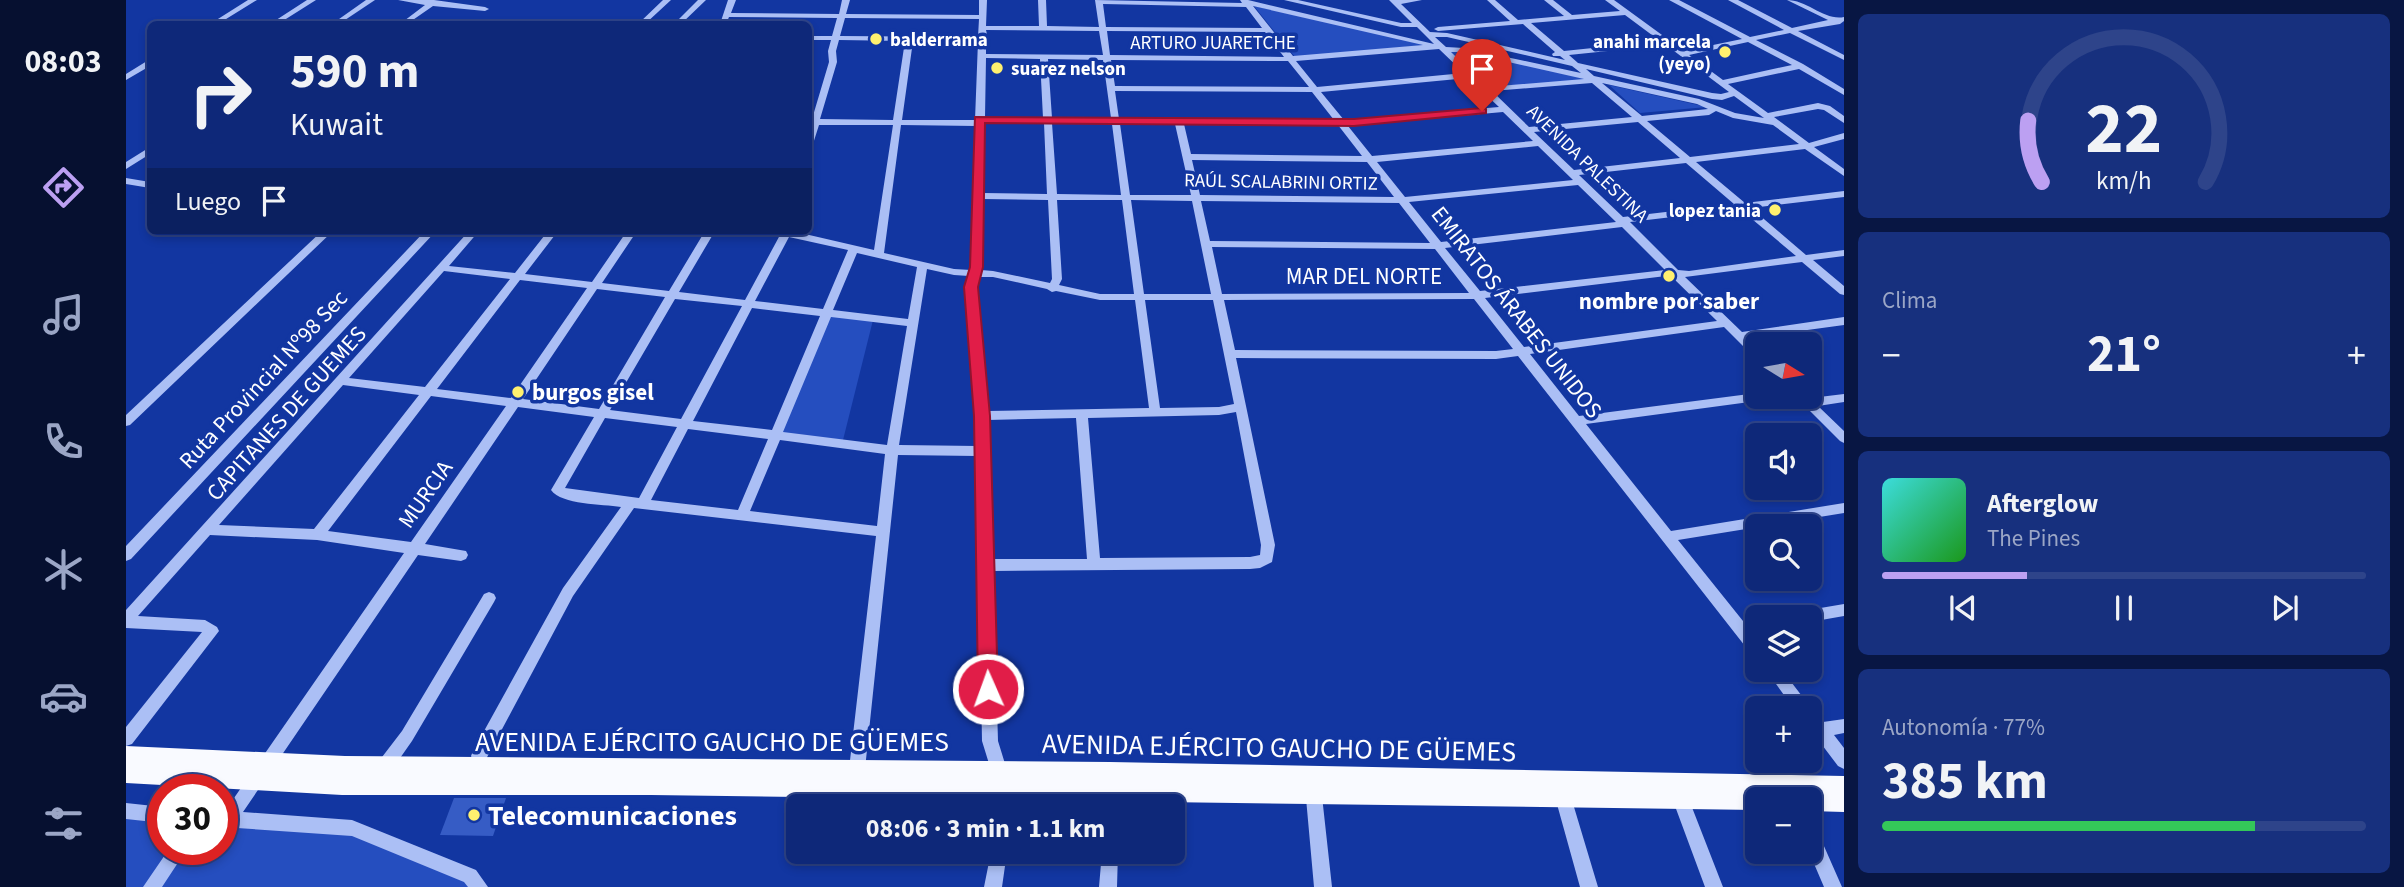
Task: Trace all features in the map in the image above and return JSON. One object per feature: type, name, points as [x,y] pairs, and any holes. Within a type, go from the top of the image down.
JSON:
[{"type":"main road","name":"AVENIDA EJÉRCITO GAUCHO DE GÜEMES","points":[[126,756],[385,766],[858,769],[1057,794]]},
{"type":"main road","name":"AVENIDA EJÉRCITO GAUCHO DE GÜEMES","points":[[126,773],[342,785],[532,784],[1003,789],[1844,786]]},
{"type":"main road","name":"AVENIDA EJÉRCITO GAUCHO DE GÜEMES","points":[[1185,794],[1313,786],[1563,797],[1745,799]]},
{"type":"main road","points":[[1822,801],[1844,802]]},
{"type":"street","points":[[219,21],[253,0]]},
{"type":"street","points":[[279,21],[312,0]]},
{"type":"street","points":[[340,21],[371,0]]},
{"type":"street","points":[[350,21],[381,0]]},
{"type":"street","points":[[402,0],[485,9]]},
{"type":"street","points":[[644,21],[667,0]]},
{"type":"street","points":[[680,21],[702,0]]},
{"type":"street","points":[[724,21],[732,0]]},
{"type":"street","points":[[812,119],[833,62],[832,51],[846,0]]},
{"type":"street","points":[[983,0],[975,273],[971,287],[982,416],[990,741],[1003,789]]},
{"type":"street","points":[[1042,0],[1043,29]]},
{"type":"street","points":[[1288,0],[1722,97],[1734,93]]},
{"type":"street","points":[[1307,4],[1336,0]]},
{"type":"street","points":[[1394,1],[1418,0]]},
{"type":"street","points":[[1490,0],[1563,53],[1571,63],[1844,292]]},
{"type":"street","points":[[1548,0],[1571,18]]},
{"type":"street","points":[[1609,0],[1844,173]]},
{"type":"street","points":[[1673,0],[1800,66],[1844,93]]},
{"type":"street","points":[[1732,0],[1844,58]]},
{"type":"street","points":[[1791,0],[1844,26]]},
{"type":"street","points":[[1155,411],[1142,296],[1100,1],[1246,2],[1699,102],[1776,123]]},
{"type":"street","name":"AVENIDA PALESTINA","points":[[1394,1],[1745,341]]},
{"type":"street","points":[[406,21],[434,2]]},
{"type":"street","name":"EMIRATOS ÁRABES UNIDOS","points":[[1246,2],[1745,635]]},
{"type":"street","points":[[1302,14],[1307,4]]},
{"type":"street","points":[[1426,30],[1626,13]]},
{"type":"street","points":[[726,15],[843,15],[983,28],[1267,30]]},
{"type":"street","points":[[1682,54],[1844,19]]},
{"type":"street","points":[[812,38],[909,39],[983,28]]},
{"type":"street","points":[[879,253],[909,39]]},
{"type":"street","points":[[1535,55],[1667,43]]},
{"type":"street","name":"ARTURO JUARETCHE","points":[[983,57],[1289,59],[1442,47]]},
{"type":"street","points":[[1044,57],[1057,279],[1052,289]]},
{"type":"street","points":[[126,78],[147,65]]},
{"type":"street","points":[[1722,83],[1800,66]]},
{"type":"street","points":[[1487,89],[1593,79],[1609,72]]},
{"type":"street","points":[[1111,88],[1314,90],[1472,75]]},
{"type":"street","points":[[1529,130],[1709,112],[1722,97]]},
{"type":"street","points":[[1766,116],[1822,106],[1844,120]]},
{"type":"street","points":[[812,122],[1341,122],[1507,109]]},
{"type":"street","points":[[987,565],[1250,563],[1267,558],[1268,545],[1230,354],[1179,121]]},
{"type":"street","points":[[1574,173],[1807,146],[1844,136]]},
{"type":"street","points":[[1186,157],[1369,159],[1542,143]]},
{"type":"street","points":[[126,166],[147,152]]},
{"type":"street","points":[[126,174],[147,159]]},
{"type":"street","points":[[126,181],[147,184]]},
{"type":"street","name":"RAÚL SCALABRINI ORTIZ","points":[[978,196],[1401,200],[1583,182]]},
{"type":"street","points":[[1205,244],[1436,246],[1844,194]]},
{"type":"street","points":[[126,422],[324,235]]},
{"type":"street","name":"Ruta Provincial Nº98 Sec","points":[[126,555],[427,235]]},
{"type":"street","name":"CAPITANES DE GUEMES","points":[[126,621],[471,235]]},
{"type":"street","points":[[317,535],[550,235]]},
{"type":"street","name":"MURCIA","points":[[238,801],[629,235]]},
{"type":"street","points":[[708,235],[557,490],[565,495],[884,532]]},
{"type":"street","points":[[479,756],[568,592],[637,502],[687,423],[783,235]]},
{"type":"street","name":"MAR DEL NORTE","points":[[797,235],[922,265],[1092,297],[1477,296],[1844,253]]},
{"type":"street","points":[[742,516],[854,248]]},
{"type":"street","points":[[858,769],[892,450],[922,265]]},
{"type":"street","points":[[442,268],[914,323]]},
{"type":"street","points":[[1740,336],[1844,321]]},
{"type":"street","points":[[1230,354],[1481,355],[1727,323]]},
{"type":"street","points":[[342,381],[892,450],[982,451]]},
{"type":"street","points":[[1822,399],[1844,398]]},
{"type":"street","points":[[1574,421],[1745,399]]},
{"type":"street","points":[[982,416],[1219,411],[1240,407]]},
{"type":"street","points":[[1815,410],[1844,438]]},
{"type":"street","points":[[1082,413],[1094,565]]},
{"type":"street","points":[[1667,537],[1844,508]]},
{"type":"street","points":[[209,530],[317,535],[461,555]]},
{"type":"street","points":[[385,766],[407,736],[489,598]]},
{"type":"street","points":[[1822,614],[1844,610]]},
{"type":"street","points":[[126,621],[205,626],[212,631],[126,739]]},
{"type":"street","points":[[1739,628],[1745,627]]},
{"type":"street","points":[[1782,682],[1793,696]]},
{"type":"street","points":[[1822,724],[1844,726]]},
{"type":"street","points":[[1822,732],[1844,761]]},
{"type":"street","points":[[1313,786],[1323,887]]},
{"type":"street","points":[[1563,797],[1589,887]]},
{"type":"street","points":[[1680,798],[1714,887]]},
{"type":"street","points":[[126,811],[147,813]]},
{"type":"street","points":[[238,820],[352,828],[470,876],[479,887]]},
{"type":"street","points":[[1822,862],[1833,887]]},
{"type":"street","points":[[993,887],[997,864]]},
{"type":"street","points":[[1108,887],[1109,864]]},
{"type":"street","points":[[152,887],[168,865]]},
{"type":"shaded area","points":[[1254,6],[1427,45],[1295,57]]},
{"type":"shaded area","points":[[1454,49],[1591,80],[1489,87],[1447,50]]},
{"type":"shaded area","points":[[1609,85],[1707,107],[1640,113]]},
{"type":"shaded area","points":[[828,316],[873,320],[843,440],[780,433]]},
{"type":"shaded area","points":[[126,815],[147,817],[147,865],[164,865],[148,887],[126,887]]},
{"type":"shaded area","points":[[238,824],[352,828],[469,882],[470,887],[157,887],[173,865],[238,865]]},
{"type":"building","name":"Telecomunicaciones","points":[[454,798],[506,798],[493,836],[440,835]]},
{"type":"place","name":"balderrama","points":[[876,39]]},
{"type":"place","name":"anahi marcela (yeyo)","points":[[1725,52]]},
{"type":"place","name":"suarez nelson","points":[[997,68]]},
{"type":"place","name":"lopez tania","points":[[1775,210]]},
{"type":"place","name":"nombre por saber","points":[[1669,276]]},
{"type":"place","name":"burgos gisel","points":[[518,392]]},
{"type":"place","name":"Telecomunicaciones","points":[[474,815]]},
{"type":"route","points":[[988,689],[982,416],[971,287],[976,267],[979,120],[1354,122],[1482,111]]}]
